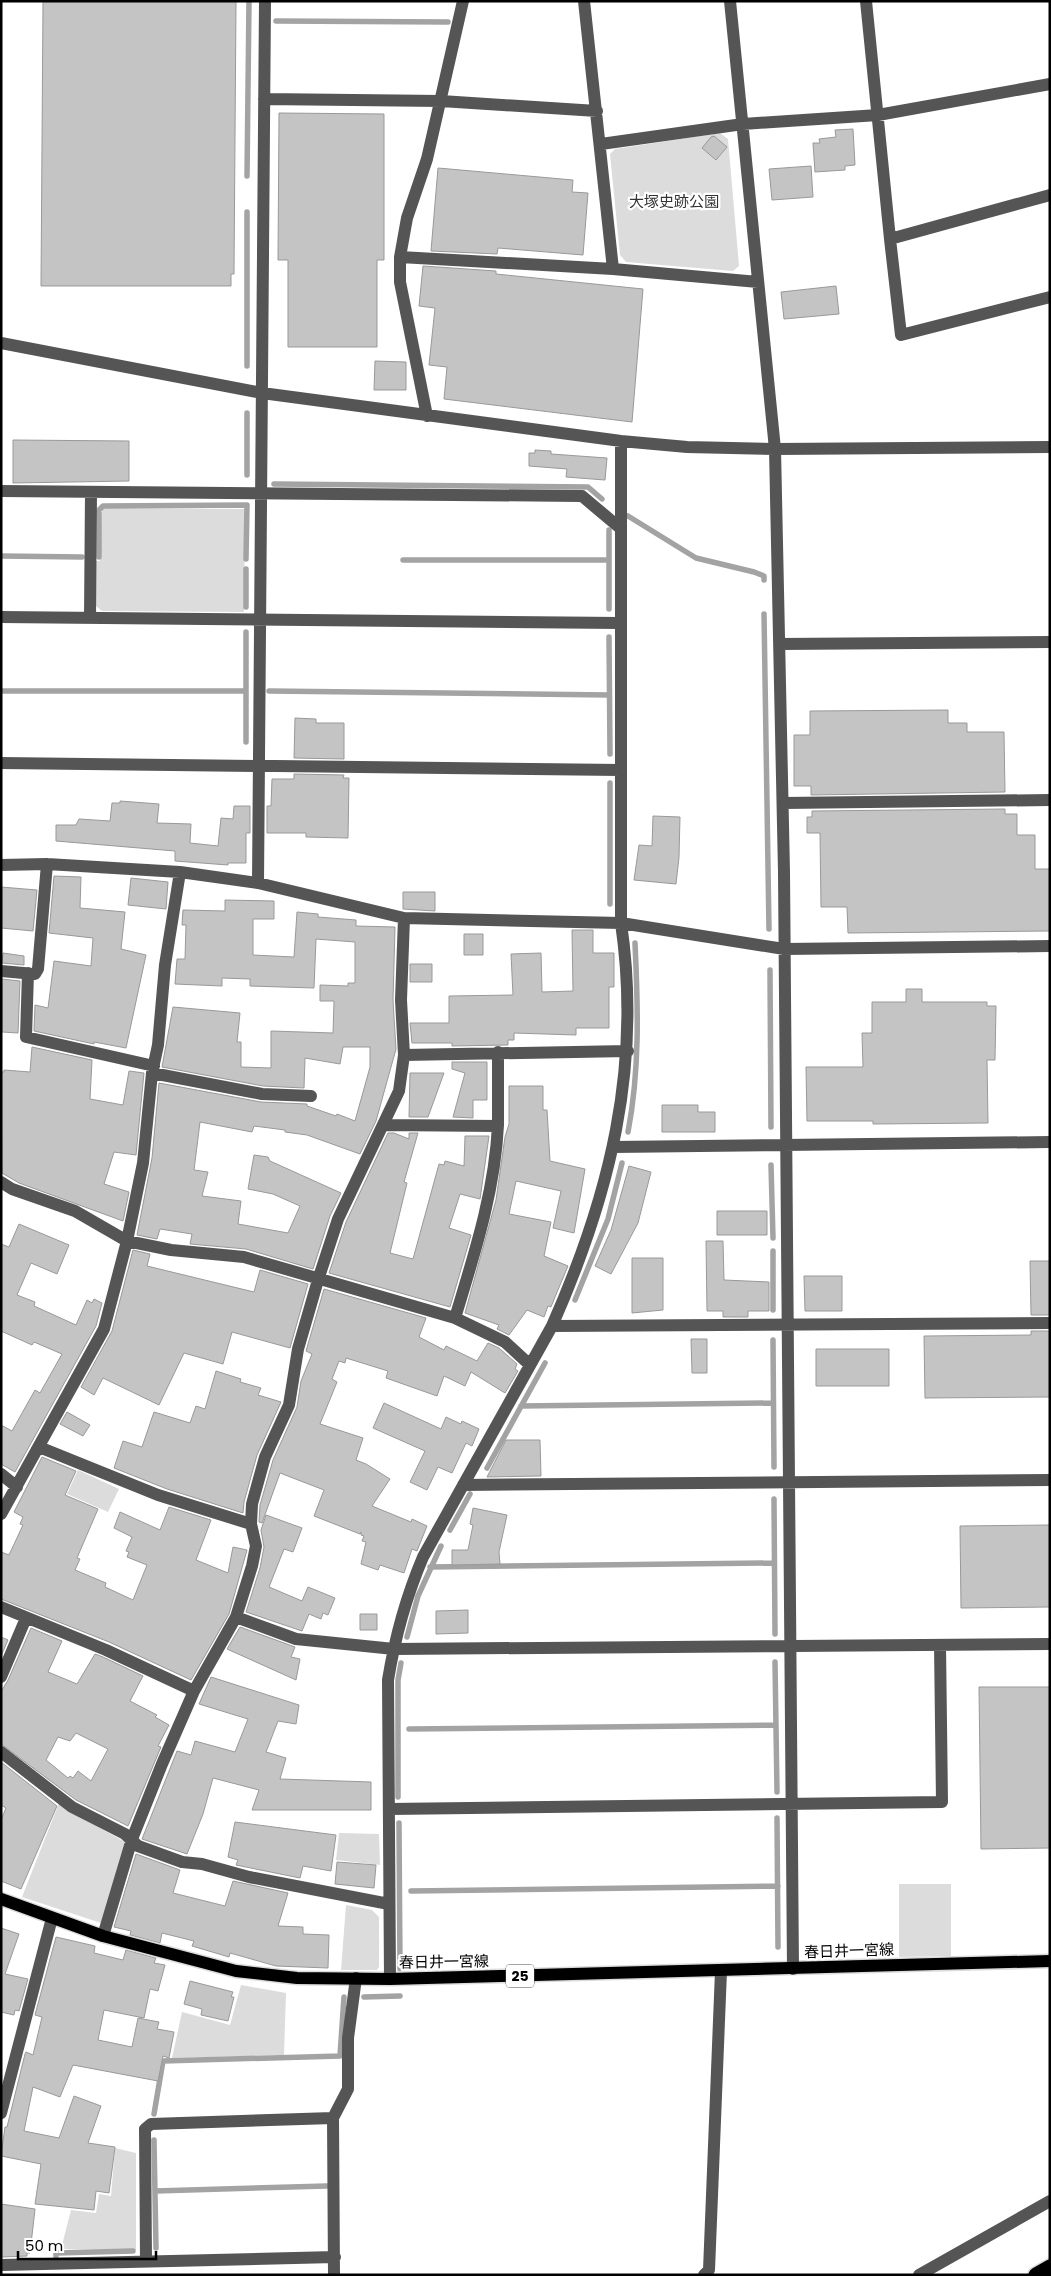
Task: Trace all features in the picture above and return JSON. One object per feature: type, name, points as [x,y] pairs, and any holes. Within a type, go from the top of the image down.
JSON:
[{"type":"highway","points":[[1036,2275],[1050,2267]]},
{"type":"main road","name":"春日井一宮線","points":[[1,1898],[103,1936],[236,1971],[297,1978],[390,1979],[1050,1962]]},
{"type":"street","points":[[258,883],[265,1]]},
{"type":"street","points":[[427,416],[400,282],[400,257],[406,218],[427,159],[463,1]]},
{"type":"street","points":[[584,1],[613,269]]},
{"type":"street","points":[[730,1],[775,449],[783,803],[793,1969]]},
{"type":"street","points":[[866,1],[901,335],[1050,297]]},
{"type":"street","points":[[600,144],[743,124],[878,115],[1050,84]]},
{"type":"street","points":[[264,100],[441,101],[596,111]]},
{"type":"street","points":[[890,239],[1050,195]]},
{"type":"street","points":[[400,257],[613,269],[758,282]]},
{"type":"street","points":[[1,343],[262,393],[621,441],[687,447],[775,449],[1050,447]]},
{"type":"street","points":[[390,1979],[388,1680],[408,1594],[423,1557],[552,1326],[592,1230],[623,1098],[628,1051],[626,956],[621,923],[621,441]]},
{"type":"street","points":[[1,491],[582,496],[620,528]]},
{"type":"street","points":[[90,618],[91,492]]},
{"type":"street","points":[[1,617],[620,623]]},
{"type":"street","points":[[779,644],[1050,642]]},
{"type":"street","points":[[1,763],[621,770]]},
{"type":"street","points":[[783,803],[1050,800]]},
{"type":"street","points":[[1,865],[48,864],[180,872],[258,883],[404,918],[621,923],[784,949],[1050,946]]},
{"type":"street","points":[[1,971],[35,974],[38,970],[48,864]]},
{"type":"street","points":[[1,1514],[104,1329],[127,1241],[143,1163],[153,1070],[158,1045],[165,965],[180,872]]},
{"type":"street","points":[[103,1936],[132,1839],[194,1691],[236,1617],[256,1546],[251,1524],[252,1504],[265,1458],[289,1405],[298,1349],[318,1280],[338,1218],[398,1091],[404,1055],[401,1000],[404,918]]},
{"type":"street","points":[[28,973],[26,1037],[153,1070],[262,1094],[311,1096]]},
{"type":"street","points":[[404,1055],[628,1051]]},
{"type":"street","points":[[455,1318],[478,1244],[490,1185],[498,1126],[498,1052]]},
{"type":"street","points":[[382,1125],[498,1126]]},
{"type":"street","points":[[612,1147],[1050,1142]]},
{"type":"street","points":[[1,1182],[12,1189],[74,1210],[127,1241],[171,1250],[244,1257],[318,1280],[455,1318],[505,1342],[530,1365]]},
{"type":"street","points":[[552,1326],[1050,1323]]},
{"type":"street","points":[[39,1447],[158,1495],[251,1524]]},
{"type":"street","points":[[1,1474],[17,1487]]},
{"type":"street","points":[[464,1485],[1050,1480]]},
{"type":"street","points":[[1,1607],[106,1650],[194,1691]]},
{"type":"street","points":[[236,1617],[296,1639],[394,1649],[1050,1644]]},
{"type":"street","points":[[1,1677],[26,1618]]},
{"type":"street","points":[[389,1809],[942,1802],[940,1645]]},
{"type":"street","points":[[1,1752],[72,1807],[132,1839],[138,1846],[182,1862],[202,1864],[249,1877],[389,1904]]},
{"type":"street","points":[[1,2113],[52,1918]]},
{"type":"street","points":[[704,2275],[709,2270],[721,1971]]},
{"type":"street","points":[[334,2275],[333,2118],[348,2088],[348,2038],[356,1978]]},
{"type":"street","points":[[146,2262],[145,2128],[151,2124],[333,2118]]},
{"type":"street","points":[[919,2275],[1050,2201]]},
{"type":"street","points":[[1,2265],[67,2269],[146,2262],[335,2257]]},
{"type":"green space","name":"大塚史跡公園","points":[[720,133],[728,139],[739,266],[733,271],[626,262],[620,255],[610,154],[615,149]]},
{"type":"green space","points":[[102,508],[245,509],[244,612],[102,611],[96,606],[96,561],[100,561]]},
{"type":"green space","points":[[78,1470],[119,1489],[108,1512],[67,1494]]},
{"type":"green space","points":[[59,1803],[71,1812],[127,1843],[101,1923],[22,1897]]},
{"type":"green space","points":[[339,1833],[379,1834],[380,1865],[336,1860]]},
{"type":"green space","points":[[899,1884],[951,1884],[951,1956],[899,1957]]},
{"type":"green space","points":[[346,1905],[372,1910],[379,1917],[379,1967],[377,1970],[341,1970]]},
{"type":"green space","points":[[241,1985],[286,1993],[284,2055],[172,2058],[182,2012],[230,2025]]},
{"type":"green space","points":[[115,2148],[136,2153],[136,2250],[61,2249],[71,2210],[96,2213],[99,2194],[111,2196]]},
{"type":"building","points":[[43,1],[236,1],[234,274],[231,274],[231,286],[41,286]]},
{"type":"building","points":[[279,113],[384,114],[384,260],[377,260],[377,347],[288,347],[288,260],[278,260]]},
{"type":"building","points":[[853,129],[855,165],[845,166],[845,170],[815,172],[813,143],[820,143],[819,139],[836,137],[835,130]]},
{"type":"building","points":[[714,136],[727,147],[716,160],[702,148]]},
{"type":"building","points":[[811,166],[813,197],[772,200],[769,169]]},
{"type":"building","points":[[438,168],[573,180],[572,192],[588,193],[583,255],[498,248],[497,254],[431,251]]},
{"type":"building","points":[[423,266],[496,271],[496,274],[643,289],[632,422],[444,399],[447,367],[429,365],[435,308],[419,306]]},
{"type":"building","points":[[836,286],[839,314],[784,319],[781,292]]},
{"type":"building","points":[[375,361],[406,362],[406,390],[374,390]]},
{"type":"building","points":[[13,440],[129,441],[129,481],[13,483]]},
{"type":"building","points":[[535,450],[551,451],[551,454],[607,458],[605,480],[566,477],[567,469],[529,466],[529,453],[535,453]]},
{"type":"building","points":[[948,710],[948,723],[967,723],[967,732],[1004,732],[1005,792],[811,795],[811,786],[794,786],[794,735],[810,735],[810,711]]},
{"type":"building","points":[[295,718],[316,719],[316,723],[344,723],[344,759],[294,758]]},
{"type":"building","points":[[294,774],[344,775],[343,778],[349,778],[348,838],[306,837],[306,833],[267,833],[267,806],[271,806],[272,779],[294,779]]},
{"type":"building","points":[[120,801],[159,804],[157,823],[191,824],[190,843],[218,846],[221,818],[233,819],[234,806],[250,806],[250,833],[246,833],[246,863],[228,863],[228,865],[175,861],[175,851],[56,841],[56,825],[76,825],[79,819],[110,821],[112,803],[120,803]]},
{"type":"building","points":[[1005,809],[1005,814],[1017,814],[1017,835],[1035,835],[1035,869],[1050,869],[1050,931],[848,933],[847,907],[821,907],[820,833],[807,833],[807,817],[812,817],[812,811]]},
{"type":"building","points":[[653,816],[680,817],[676,884],[634,880],[639,845],[652,846]]},
{"type":"building","points":[[54,876],[81,877],[80,908],[125,912],[121,949],[146,955],[126,1048],[94,1042],[94,1044],[34,1031],[35,1005],[48,1008],[54,961],[91,966],[93,938],[49,933]]},
{"type":"building","points":[[131,878],[168,882],[166,909],[128,905]]},
{"type":"building","points":[[1,887],[37,890],[33,931],[1,928]]},
{"type":"building","points":[[403,892],[435,892],[435,911],[403,909]]},
{"type":"building","points":[[225,900],[274,901],[274,919],[253,919],[253,955],[294,957],[297,912],[318,914],[318,917],[356,920],[356,926],[395,927],[393,1000],[396,1049],[376,1121],[360,1154],[307,1135],[285,1132],[285,1130],[254,1126],[252,1132],[200,1122],[194,1170],[208,1172],[202,1196],[241,1201],[238,1224],[288,1233],[300,1206],[273,1194],[248,1189],[254,1155],[268,1157],[270,1161],[341,1193],[330,1216],[313,1269],[246,1249],[190,1244],[192,1234],[160,1229],[157,1239],[137,1235],[152,1158],[159,1083],[261,1102],[307,1104],[307,1106],[355,1121],[370,1067],[370,1047],[343,1047],[340,1064],[305,1058],[304,1088],[263,1086],[162,1067],[173,1007],[240,1013],[237,1042],[241,1042],[241,1067],[271,1068],[271,1031],[333,1033],[334,1001],[320,1001],[320,985],[348,986],[348,983],[355,983],[355,942],[316,939],[314,988],[250,986],[250,979],[222,978],[222,986],[175,984],[177,959],[185,959],[186,925],[182,925],[183,910],[225,911]]},
{"type":"building","points":[[572,930],[593,930],[593,953],[614,953],[614,987],[609,987],[609,1028],[576,1028],[576,1035],[514,1033],[514,1040],[508,1040],[508,1045],[452,1046],[452,1043],[412,1043],[410,1023],[449,1023],[449,996],[513,995],[511,954],[541,953],[542,992],[573,991]]},
{"type":"building","points":[[464,934],[483,934],[483,955],[464,955]]},
{"type":"building","points":[[3,953],[24,956],[24,965],[2,963]]},
{"type":"building","points":[[410,964],[432,964],[432,982],[410,982]]},
{"type":"building","points":[[2,979],[20,981],[18,1033],[2,1032]]},
{"type":"building","points":[[906,989],[922,989],[922,1002],[987,1002],[987,1006],[996,1006],[995,1060],[987,1060],[988,1123],[873,1124],[873,1121],[807,1121],[806,1067],[863,1067],[862,1033],[872,1033],[872,1002],[906,1002]]},
{"type":"building","points":[[32,1047],[92,1060],[90,1099],[123,1105],[129,1071],[144,1073],[136,1155],[114,1152],[104,1184],[129,1192],[123,1221],[19,1183],[2,1173],[1,1072],[4,1072],[4,1070],[30,1072]]},
{"type":"building","points":[[452,1062],[487,1062],[487,1100],[473,1100],[473,1118],[453,1117],[465,1073],[452,1069]]},
{"type":"building","points":[[410,1073],[444,1073],[428,1117],[409,1117]]},
{"type":"building","points":[[509,1086],[543,1086],[543,1110],[547,1110],[550,1161],[585,1169],[574,1233],[553,1228],[561,1191],[516,1181],[509,1214],[551,1222],[544,1256],[568,1266],[551,1307],[548,1306],[544,1317],[527,1310],[509,1335],[497,1329],[499,1325],[465,1313],[496,1200],[505,1137],[509,1124]]},
{"type":"building","points":[[662,1105],[698,1105],[698,1112],[715,1112],[715,1132],[662,1132]]},
{"type":"building","points":[[388,1133],[394,1133],[409,1139],[409,1133],[418,1133],[404,1182],[407,1183],[390,1253],[413,1259],[439,1164],[444,1165],[445,1161],[464,1166],[465,1136],[489,1136],[480,1199],[460,1194],[449,1228],[471,1235],[450,1307],[329,1273],[346,1222]]},
{"type":"building","points":[[629,1166],[651,1172],[638,1223],[611,1274],[595,1266],[611,1230]]},
{"type":"building","points":[[717,1211],[767,1211],[767,1235],[717,1235]]},
{"type":"building","points":[[19,1224],[69,1245],[57,1274],[31,1263],[17,1295],[35,1302],[34,1306],[76,1325],[87,1300],[92,1303],[94,1299],[102,1303],[96,1326],[15,1472],[1,1464],[1,1425],[12,1431],[35,1390],[40,1393],[62,1354],[34,1342],[32,1345],[1,1331],[1,1244],[9,1247]]},
{"type":"building","points":[[706,1241],[723,1241],[724,1280],[769,1282],[769,1311],[748,1311],[748,1317],[723,1317],[723,1311],[707,1311]]},
{"type":"building","points":[[133,1250],[150,1254],[147,1266],[254,1292],[260,1270],[308,1284],[290,1348],[232,1332],[223,1364],[184,1353],[159,1405],[103,1378],[94,1395],[81,1387],[112,1331]]},
{"type":"building","points":[[632,1258],[663,1258],[663,1310],[632,1313]]},
{"type":"building","points":[[1030,1261],[1050,1261],[1050,1315],[1031,1315]]},
{"type":"building","points":[[804,1276],[842,1276],[842,1311],[805,1311]]},
{"type":"building","points":[[324,1289],[426,1318],[419,1337],[444,1350],[446,1346],[477,1361],[488,1343],[499,1348],[517,1364],[515,1369],[518,1371],[505,1393],[471,1372],[465,1386],[444,1376],[437,1396],[386,1378],[388,1371],[346,1358],[345,1363],[339,1361],[332,1379],[337,1382],[320,1424],[363,1438],[356,1460],[390,1479],[372,1506],[411,1522],[412,1519],[427,1526],[417,1551],[412,1549],[404,1573],[380,1565],[378,1570],[361,1564],[366,1542],[362,1541],[364,1536],[361,1535],[361,1532],[360,1534],[314,1516],[324,1490],[280,1473],[262,1523],[259,1522],[260,1505],[273,1460],[297,1407],[301,1381],[312,1354],[306,1351]]},
{"type":"building","points":[[1031,1331],[1050,1331],[1050,1397],[925,1398],[924,1336],[1031,1335]]},
{"type":"building","points":[[691,1339],[707,1339],[707,1373],[692,1373]]},
{"type":"building","points":[[816,1349],[889,1349],[889,1386],[816,1386]]},
{"type":"building","points":[[216,1371],[241,1379],[240,1382],[261,1388],[258,1395],[281,1402],[257,1455],[244,1502],[243,1513],[167,1489],[114,1468],[123,1441],[142,1447],[154,1412],[190,1423],[196,1406],[205,1409]]},
{"type":"building","points":[[384,1403],[441,1429],[446,1417],[461,1424],[462,1421],[479,1429],[472,1446],[466,1443],[452,1473],[438,1467],[427,1490],[410,1482],[425,1451],[373,1428]]},
{"type":"building","points":[[67,1412],[90,1425],[83,1436],[60,1424]]},
{"type":"building","points":[[506,1440],[540,1440],[541,1476],[487,1477]]},
{"type":"building","points":[[42,1457],[76,1471],[65,1495],[98,1509],[77,1558],[80,1559],[75,1570],[106,1583],[105,1587],[133,1600],[147,1565],[127,1557],[129,1552],[126,1551],[132,1537],[114,1528],[120,1512],[160,1530],[169,1507],[211,1520],[196,1560],[228,1573],[233,1547],[247,1550],[229,1614],[191,1680],[109,1642],[1,1599],[1,1552],[9,1555],[23,1525],[20,1524],[23,1517],[14,1512]]},
{"type":"building","points":[[473,1508],[507,1515],[499,1552],[500,1564],[452,1565],[452,1550],[468,1550],[473,1525],[470,1524]]},
{"type":"building","points":[[266,1515],[302,1528],[293,1552],[284,1549],[269,1587],[302,1601],[308,1587],[335,1598],[328,1615],[323,1613],[321,1619],[309,1614],[302,1631],[246,1612],[260,1568],[264,1547],[261,1530]]},
{"type":"building","points":[[1050,1525],[1050,1607],[961,1608],[960,1526]]},
{"type":"building","points":[[468,1610],[468,1633],[436,1634],[436,1611]]},
{"type":"building","points":[[360,1614],[377,1614],[377,1630],[360,1630]]},
{"type":"building","points":[[240,1627],[295,1647],[291,1657],[300,1659],[296,1680],[227,1649]]},
{"type":"building","points":[[31,1628],[62,1641],[48,1672],[77,1684],[95,1654],[143,1676],[130,1701],[157,1715],[155,1717],[169,1725],[158,1746],[161,1747],[128,1826],[76,1800],[1,1744],[1,1692]],"holes":[[[76,1733],[108,1749],[91,1781],[78,1771],[73,1778],[70,1776],[68,1778],[46,1760],[58,1737],[70,1741]]]},
{"type":"building","points":[[1,1637],[8,1640],[1,1656]]},
{"type":"building","points":[[211,1677],[299,1705],[296,1724],[278,1721],[266,1752],[286,1758],[280,1779],[371,1782],[371,1810],[252,1810],[259,1790],[213,1778],[203,1814],[187,1854],[142,1839],[177,1751],[191,1755],[195,1741],[235,1752],[248,1719],[199,1704]]},
{"type":"building","points":[[979,1687],[1050,1687],[1050,1848],[981,1849]]},
{"type":"building","points":[[1,1762],[57,1806],[21,1889],[1,1881],[1,1820],[6,1808],[1,1805]]},
{"type":"building","points":[[235,1822],[336,1835],[331,1871],[303,1866],[300,1878],[236,1865],[238,1860],[228,1857]]},
{"type":"building","points":[[136,1854],[180,1870],[173,1893],[225,1906],[233,1881],[288,1893],[278,1926],[303,1927],[303,1934],[329,1935],[328,1968],[276,1966],[230,1953],[229,1957],[192,1946],[194,1941],[162,1933],[160,1943],[130,1935],[131,1931],[114,1927]]},
{"type":"building","points":[[337,1862],[376,1865],[374,1888],[335,1884]]},
{"type":"building","points":[[1,1928],[19,1934],[5,1974],[28,1979],[19,2011],[15,2010],[14,2015],[1,2012]]},
{"type":"building","points":[[56,1937],[95,1946],[94,1953],[123,1960],[126,1950],[156,1958],[154,1963],[165,1965],[158,1991],[150,1989],[144,2018],[104,2010],[98,2040],[132,2047],[138,2018],[159,2022],[157,2029],[174,2032],[169,2058],[163,2056],[158,2081],[73,2065],[60,2097],[33,2087],[24,2131],[59,2138],[74,2096],[101,2106],[88,2143],[115,2147],[109,2193],[96,2191],[94,2210],[35,2204],[41,2164],[1,2156],[5,2127],[7,2127],[25,2054],[26,2052],[33,2055],[42,2017],[35,2015]]},
{"type":"building","points":[[190,1981],[233,1992],[231,1997],[234,1997],[228,2021],[201,2015],[202,2009],[184,2004]]},
{"type":"building","points":[[1,2204],[35,2209],[30,2253],[27,2253],[27,2256],[1,2257]]},
{"type":"waterway","points":[[247,176],[249,1]]},
{"type":"waterway","points":[[276,21],[448,22]]},
{"type":"waterway","points":[[247,212],[247,366]]},
{"type":"waterway","points":[[247,413],[247,475]]},
{"type":"waterway","points":[[274,484],[588,487],[602,499]]},
{"type":"waterway","points":[[99,557],[99,510],[103,506],[247,505],[246,559]]},
{"type":"waterway","points":[[628,516],[696,558],[754,572],[764,576],[764,580]]},
{"type":"waterway","points":[[609,530],[609,609]]},
{"type":"waterway","points":[[1,556],[82,557]]},
{"type":"waterway","points":[[403,560],[609,560]]},
{"type":"waterway","points":[[246,569],[246,607]]},
{"type":"waterway","points":[[764,614],[769,929]]},
{"type":"waterway","points":[[246,632],[246,742]]},
{"type":"waterway","points":[[609,637],[610,754]]},
{"type":"waterway","points":[[1,691],[246,691]]},
{"type":"waterway","points":[[269,691],[609,695]]},
{"type":"waterway","points":[[610,783],[610,904]]},
{"type":"waterway","points":[[628,1132],[635,1085],[636,1061],[635,943]]},
{"type":"waterway","points":[[770,970],[771,1127]]},
{"type":"waterway","points":[[575,1300],[608,1219],[622,1163]]},
{"type":"waterway","points":[[771,1165],[773,1238]]},
{"type":"waterway","points":[[773,1251],[773,1310]]},
{"type":"waterway","points":[[773,1340],[774,1467]]},
{"type":"waterway","points":[[487,1468],[545,1363]]},
{"type":"waterway","points":[[521,1406],[773,1403]]},
{"type":"waterway","points":[[450,1530],[470,1494]]},
{"type":"waterway","points":[[774,1499],[775,1634]]},
{"type":"waterway","points":[[407,1637],[418,1596],[441,1546]]},
{"type":"waterway","points":[[430,1567],[774,1563]]},
{"type":"waterway","points":[[775,1662],[777,1792]]},
{"type":"waterway","points":[[398,1797],[398,1680],[401,1663]]},
{"type":"waterway","points":[[409,1729],[776,1725]]},
{"type":"waterway","points":[[777,1818],[778,1947]]},
{"type":"waterway","points":[[399,1823],[400,1969]]},
{"type":"waterway","points":[[411,1891],[778,1886]]},
{"type":"waterway","points":[[364,1997],[400,1996]]},
{"type":"waterway","points":[[154,2114],[163,2061],[340,2056],[344,1997]]},
{"type":"waterway","points":[[154,2140],[156,2248]]},
{"type":"waterway","points":[[155,2191],[327,2186]]},
{"type":"waterway","points":[[56,2256],[56,2253],[133,2251]]}]
